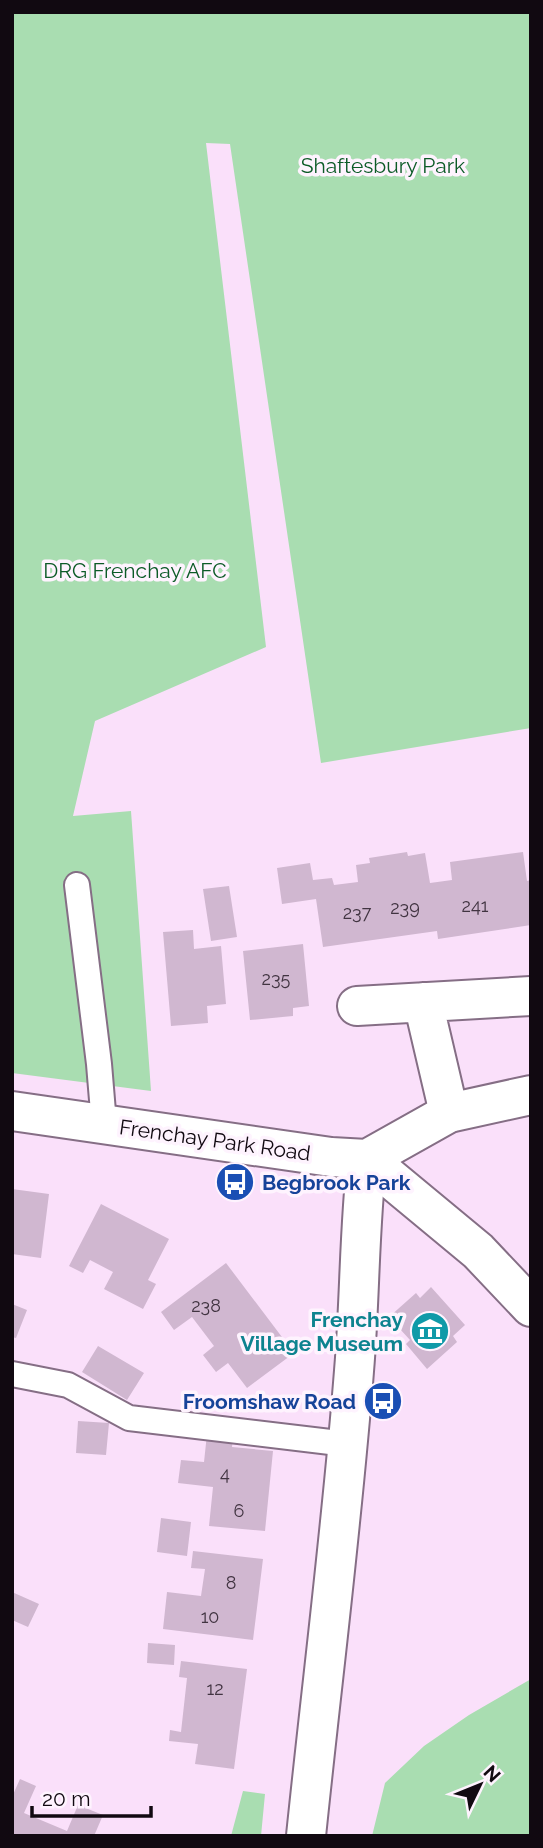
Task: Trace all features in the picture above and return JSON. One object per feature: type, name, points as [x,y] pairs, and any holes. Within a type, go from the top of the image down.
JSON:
[{"type":"street","points":[[357,1006],[531,996]]},
{"type":"street","points":[[423,1002],[449,1113]]},
{"type":"street","points":[[367,1159],[449,1113],[531,1095]]},
{"type":"street","name":"Frenchay Park Road","points":[[12,1111],[331,1157],[367,1159]]},
{"type":"street","points":[[367,1159],[478,1251],[531,1307]]},
{"type":"street","points":[[306,1836],[347,1444],[360,1282],[360,1218],[367,1159]]},
{"type":"lane","points":[[77,885],[104,1124]]},
{"type":"lane","points":[[12,1374],[68,1385],[129,1418],[347,1444]]},
{"type":"green space","points":[[12,12],[531,12],[531,728],[321,763],[230,144],[206,143],[266,647],[95,721],[73,816],[131,811],[151,1091],[12,1073]]},
{"type":"green space","points":[[531,1679],[531,1836],[372,1836],[385,1783],[424,1746],[469,1715]]},
{"type":"green space","points":[[243,1791],[265,1794],[261,1836],[231,1836]]},
{"type":"building","points":[[407,852],[408,856],[425,853],[430,883],[452,880],[450,862],[523,852],[527,881],[531,880],[531,925],[438,939],[437,931],[323,947],[316,899],[282,904],[277,868],[310,863],[313,880],[332,878],[334,885],[358,882],[356,865],[370,863],[369,858]]},
{"type":"building","points":[[229,886],[237,937],[211,941],[203,889]]},
{"type":"building","points":[[193,930],[194,949],[221,946],[226,1004],[207,1006],[208,1023],[171,1026],[163,932]]},
{"type":"building","points":[[303,944],[309,1006],[293,1008],[293,1016],[250,1020],[243,951]]},
{"type":"building","points":[[12,1189],[49,1194],[41,1258],[12,1254]]},
{"type":"building","points":[[101,1204],[169,1239],[148,1280],[156,1284],[143,1309],[104,1289],[113,1272],[90,1260],[83,1273],[69,1266]]},
{"type":"building","points":[[226,1263],[294,1353],[247,1388],[228,1363],[216,1372],[203,1355],[214,1346],[192,1317],[174,1330],[161,1312]]},
{"type":"building","name":"Frenchay Village Museum","points":[[431,1287],[465,1325],[453,1336],[457,1342],[427,1369],[406,1344],[410,1340],[389,1317],[416,1293],[420,1298]]},
{"type":"building","points":[[12,1304],[27,1310],[16,1338],[12,1337]]},
{"type":"building","points":[[98,1346],[144,1373],[127,1400],[82,1372]]},
{"type":"building","points":[[78,1421],[109,1423],[106,1455],[76,1453]]},
{"type":"building","points":[[207,1434],[233,1437],[232,1447],[273,1451],[265,1531],[209,1526],[213,1487],[178,1483],[181,1460],[204,1462]]},
{"type":"building","points":[[161,1518],[191,1522],[187,1556],[157,1552]]},
{"type":"building","points":[[193,1551],[263,1559],[253,1640],[163,1629],[167,1592],[201,1596],[205,1569],[191,1568]]},
{"type":"building","points":[[12,1592],[39,1604],[28,1627],[12,1620]]},
{"type":"building","points":[[148,1643],[175,1645],[174,1665],[147,1663]]},
{"type":"building","points":[[181,1661],[247,1669],[234,1769],[195,1764],[198,1744],[169,1741],[170,1730],[181,1732],[187,1678],[179,1677]]},
{"type":"building","points":[[20,1779],[36,1786],[24,1813],[67,1831],[78,1805],[103,1815],[94,1836],[12,1836],[12,1797]]},
{"type":"place","name":"Begbrook Park","points":[[235,1182]]},
{"type":"place","name":"Frenchay Village Museum","points":[[430,1331]]},
{"type":"place","name":"Froomshaw Road","points":[[383,1401]]},
{"type":"park label","name":"Shaftesbury Park","points":[[383,165]]},
{"type":"park label","name":"DRG Frenchay AFC","points":[[135,570]]}]
